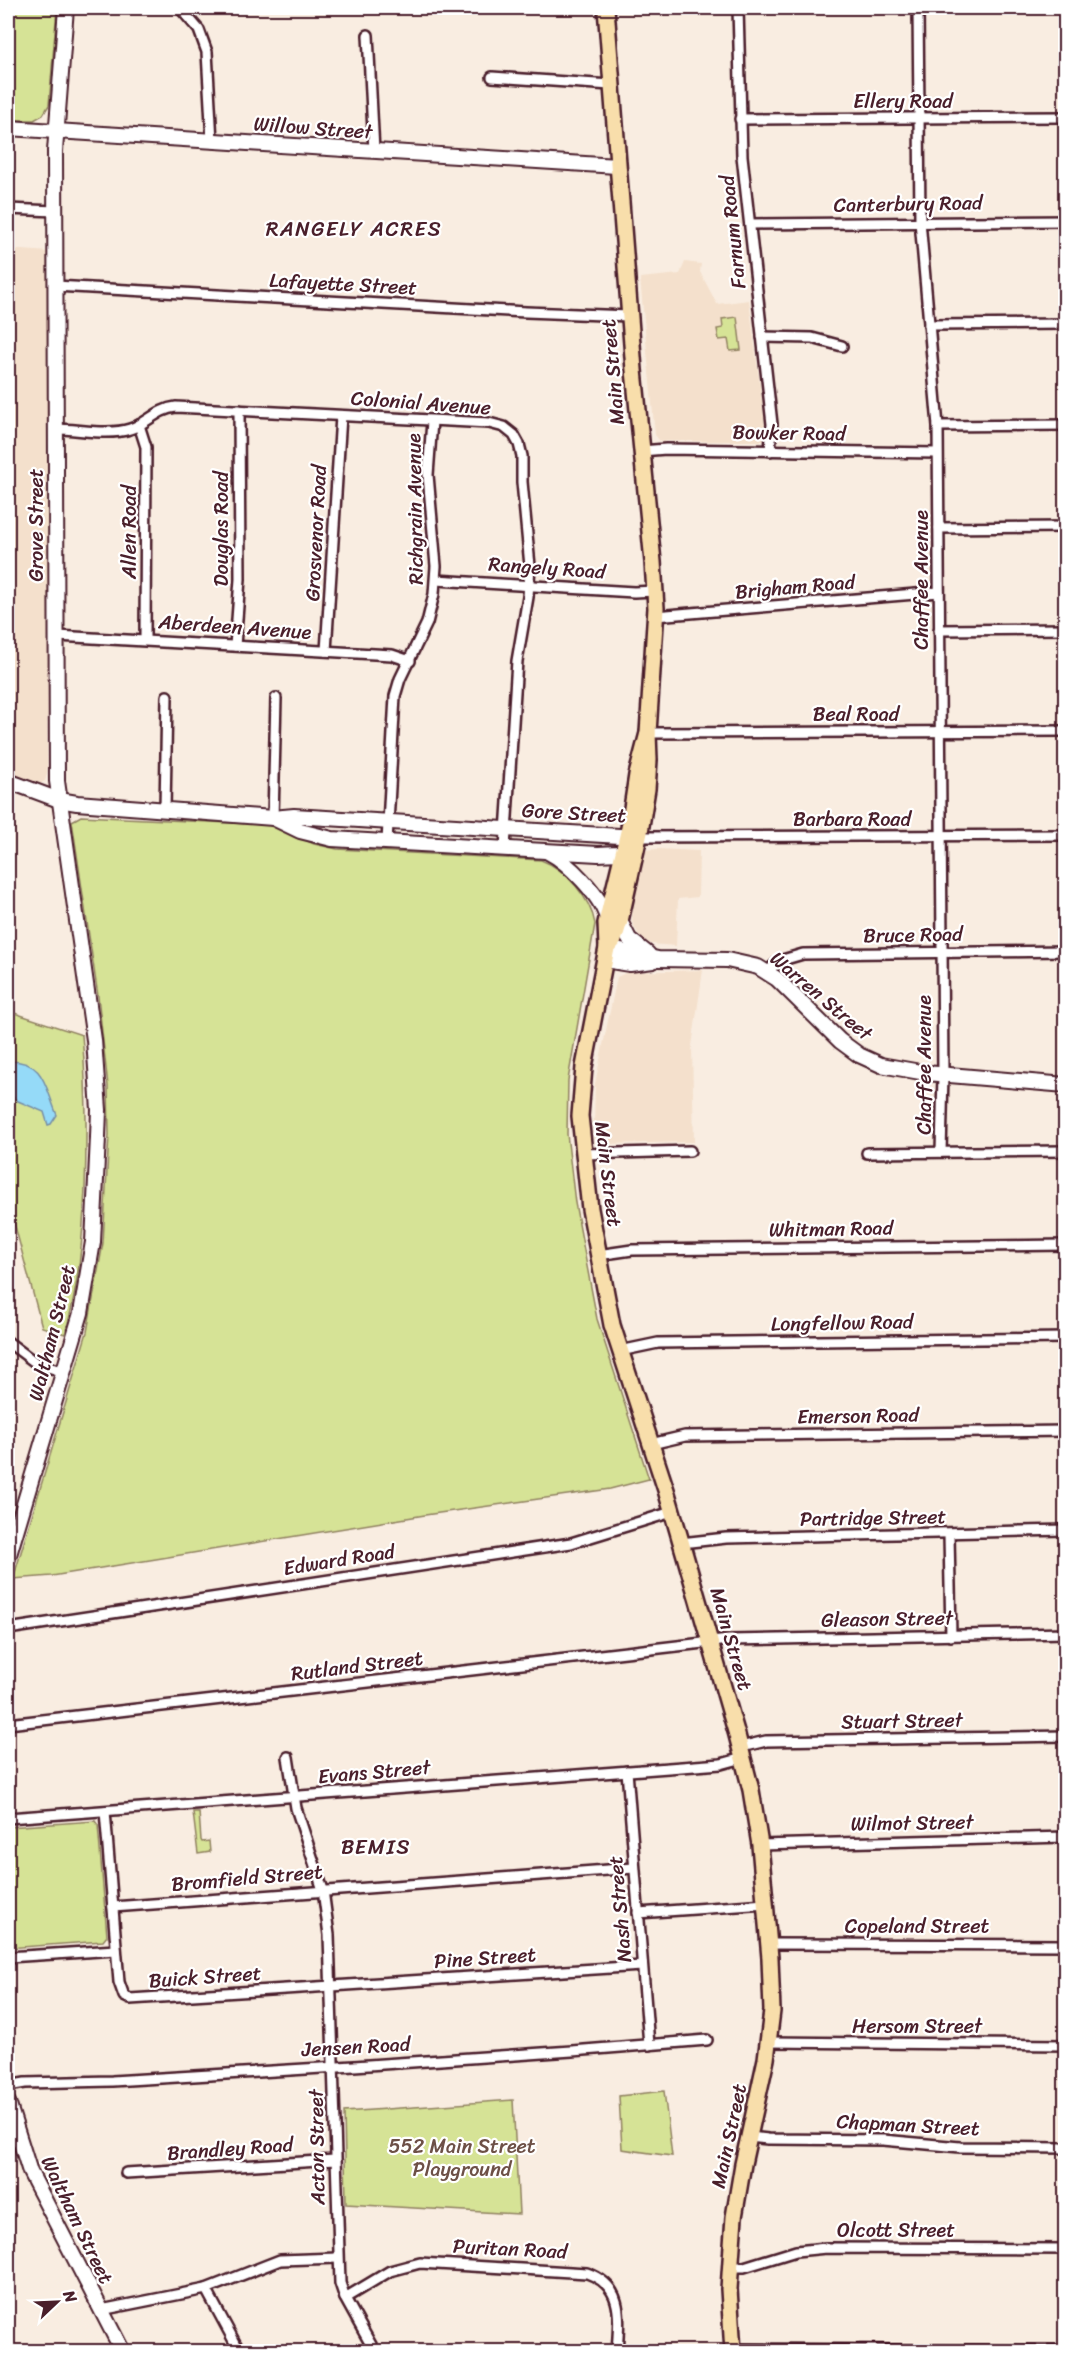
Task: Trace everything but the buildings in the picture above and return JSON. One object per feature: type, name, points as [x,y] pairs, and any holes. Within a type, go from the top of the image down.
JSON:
[{"type":"main road","name":"Main Street","points":[[606,8],[629,316],[655,591],[648,733],[637,775],[633,836],[614,919]]},
{"type":"main road","name":"Main Street","points":[[633,836],[623,852],[614,919],[614,940],[606,954],[582,1081],[580,1116],[583,1154],[608,1307],[672,1512],[742,1753],[760,1845],[772,2003],[769,2042],[736,2206],[730,2267],[733,2350]]},
{"type":"street","name":"Grove Street","points":[[66,8],[57,131],[55,211],[59,800],[94,1040]]},
{"type":"street","points":[[180,8],[199,30],[207,52],[212,141]]},
{"type":"street","name":"Farnum Road","points":[[738,8],[740,119],[745,187],[772,424],[770,451]]},
{"type":"street","name":"Chaffee Avenue","points":[[918,8],[920,221],[938,426],[943,1075],[941,1152]]},
{"type":"street","points":[[368,35],[374,152]]},
{"type":"street","points":[[492,77],[611,85]]},
{"type":"street","name":"Ellery Road","points":[[740,119],[1065,117]]},
{"type":"street","name":"Willow Street","points":[[8,128],[617,166]]},
{"type":"street","points":[[8,209],[55,211]]},
{"type":"street","name":"Canterbury Road","points":[[750,224],[1065,220]]},
{"type":"street","name":"Lafayette Street","points":[[56,286],[629,316]]},
{"type":"street","points":[[929,325],[1065,324]]},
{"type":"street","points":[[762,337],[812,338],[842,346]]},
{"type":"street","name":"Colonial Avenue","points":[[56,429],[119,431],[139,425],[155,413],[169,408],[489,423],[504,427],[514,435],[522,456],[530,586],[517,661],[505,848]]},
{"type":"street","name":"Douglas Road","points":[[235,646],[240,579],[239,411]]},
{"type":"street","name":"Grosvenor Road","points":[[326,651],[341,416]]},
{"type":"street","name":"Richgrain Avenue","points":[[387,842],[395,696],[400,679],[427,623],[436,579],[436,554],[428,475],[432,421]]},
{"type":"street","name":"Allen Road","points":[[139,425],[146,447],[146,640]]},
{"type":"street","points":[[938,426],[1065,425]]},
{"type":"street","name":"Bowker Road","points":[[641,450],[937,453]]},
{"type":"street","points":[[939,528],[1065,527]]},
{"type":"street","name":"Rangely Road","points":[[436,579],[634,592],[655,591]]},
{"type":"street","name":"Brigham Road","points":[[655,615],[939,592]]},
{"type":"street","points":[[939,630],[1065,629]]},
{"type":"street","name":"Aberdeen Avenue","points":[[57,636],[392,655],[410,661]]},
{"type":"street","points":[[165,810],[166,696]]},
{"type":"street","points":[[273,818],[276,698]]},
{"type":"street","name":"Beal Road","points":[[648,733],[1065,731]]},
{"type":"street","name":"Gore Street","points":[[8,781],[59,800],[77,803],[273,818],[294,816],[633,836]]},
{"type":"street","name":"Gore Street","points":[[273,818],[292,828],[316,836],[546,851],[604,854],[623,852]]},
{"type":"street","name":"Barbara Road","points":[[633,836],[1065,835]]},
{"type":"street","points":[[546,851],[571,869],[632,942],[658,959]]},
{"type":"street","name":"Bruce Road","points":[[767,972],[779,961],[795,955],[1065,951]]},
{"type":"street","name":"Warren Street","points":[[606,954],[658,959],[739,961],[767,972],[786,987],[833,1035],[859,1055],[881,1065],[943,1075],[1065,1085]]},
{"type":"street","name":"Waltham Street","points":[[8,1558],[81,1313],[93,1242],[99,1110],[94,1040]]},
{"type":"street","points":[[583,1154],[690,1151]]},
{"type":"street","points":[[867,1153],[1065,1151]]},
{"type":"street","name":"Whitman Road","points":[[598,1255],[632,1250],[1065,1245]]},
{"type":"street","name":"Longfellow Road","points":[[620,1351],[658,1342],[1065,1338]]},
{"type":"street","points":[[8,1342],[36,1363],[64,1372]]},
{"type":"street","name":"Emerson Road","points":[[651,1444],[685,1436],[1065,1431]]},
{"type":"street","name":"Edward Road","points":[[8,1629],[571,1543],[672,1512]]},
{"type":"street","name":"Partridge Street","points":[[681,1543],[720,1538],[949,1535],[1065,1530]]},
{"type":"street","points":[[949,1535],[951,1636]]},
{"type":"street","name":"Gleason Street","points":[[711,1644],[741,1640],[1065,1633]]},
{"type":"street","name":"Rutland Street","points":[[8,1724],[711,1644]]},
{"type":"street","name":"Stuart Street","points":[[742,1753],[765,1741],[1065,1736]]},
{"type":"street","name":"Evans Street","points":[[8,1818],[721,1764],[742,1753]]},
{"type":"street","name":"Acton Street","points":[[288,1757],[294,1796],[323,1890],[329,1935],[340,2283],[345,2298],[375,2352]]},
{"type":"street","name":"Nash Street","points":[[627,1772],[649,2044]]},
{"type":"street","name":"Buick Street","points":[[105,1811],[120,1990],[124,1996],[130,1999],[331,1986]]},
{"type":"street","name":"Wilmot Street","points":[[760,1845],[1065,1837]]},
{"type":"street","name":"Bromfield Street","points":[[113,1907],[634,1868]]},
{"type":"street","points":[[638,1913],[766,1904]]},
{"type":"street","name":"Copeland Street","points":[[769,1944],[1065,1945]]},
{"type":"street","points":[[8,1957],[116,1950]]},
{"type":"street","name":"Pine Street","points":[[331,1986],[642,1966]]},
{"type":"street","name":"Jensen Road","points":[[8,2086],[25,2083],[112,2081],[333,2067],[707,2040]]},
{"type":"street","name":"Hersom Street","points":[[769,2042],[1065,2045]]},
{"type":"street","name":"Waltham Street","points":[[8,2102],[30,2172],[123,2352]]},
{"type":"street","name":"Chapman Street","points":[[749,2137],[892,2141],[960,2147],[1065,2148]]},
{"type":"street","name":"Brandley Road","points":[[126,2173],[335,2160]]},
{"type":"street","name":"Olcott Street","points":[[730,2267],[744,2267],[796,2250],[826,2248],[1065,2249]]},
{"type":"street","points":[[101,2310],[206,2289],[280,2260],[338,2258]]},
{"type":"street","name":"Puritan Road","points":[[345,2298],[390,2271],[420,2263],[587,2273],[602,2279],[609,2286],[617,2303],[619,2320],[617,2352]]},
{"type":"street","points":[[206,2289],[240,2352]]},
{"type":"street","points":[[733,2350],[1065,2351]]},
{"type":"shaded area","points":[[8,249],[50,252],[47,774],[45,781],[39,784],[8,772]]},
{"type":"shaded area","points":[[685,262],[701,264],[700,272],[717,304],[749,300],[767,441],[660,441],[655,435],[640,278],[680,274]]},
{"type":"shaded area","points":[[646,850],[699,851],[698,897],[678,899],[676,946],[651,944],[640,937],[632,922],[633,895],[642,857]]},
{"type":"shaded area","points":[[8,935],[16,991],[8,989]]},
{"type":"shaded area","points":[[703,970],[692,1046],[694,1142],[601,1144],[596,1141],[595,1084],[617,977],[628,972]]},
{"type":"green space","points":[[8,8],[57,8],[49,105],[43,115],[34,120],[8,120]]},
{"type":"green space","points":[[737,317],[741,350],[730,351],[728,339],[719,340],[717,329],[723,328],[722,319]]},
{"type":"green space","points":[[81,816],[271,825],[314,844],[337,849],[541,860],[559,870],[576,886],[593,914],[595,924],[568,1080],[567,1134],[575,1203],[597,1319],[649,1479],[610,1489],[425,1515],[52,1576],[13,1579],[87,1332],[103,1243],[109,1134],[108,1086],[98,996],[72,821]]},
{"type":"green space","points":[[8,1011],[82,1035],[86,1112],[84,1206],[77,1280],[65,1334],[42,1327],[8,1200]]},
{"type":"green space","points":[[193,1812],[199,1812],[201,1840],[202,1842],[209,1841],[210,1852],[198,1854]]},
{"type":"green space","points":[[95,1821],[98,1825],[107,1936],[103,1941],[8,1948],[8,1827]]},
{"type":"green space","points":[[664,2091],[672,2156],[622,2149],[619,2096]]},
{"type":"green space","name":"552 Main Street Playground","points":[[513,2100],[519,2214],[346,2204],[344,2112]]},
{"type":"water","points":[[8,1061],[30,1065],[42,1077],[57,1115],[51,1124],[48,1125],[44,1112],[18,1101],[8,1093]]},
{"type":"district","name":"RANGELY ACRES","points":[[354,229]]},
{"type":"district","name":"BEMIS","points":[[376,1847]]}]
